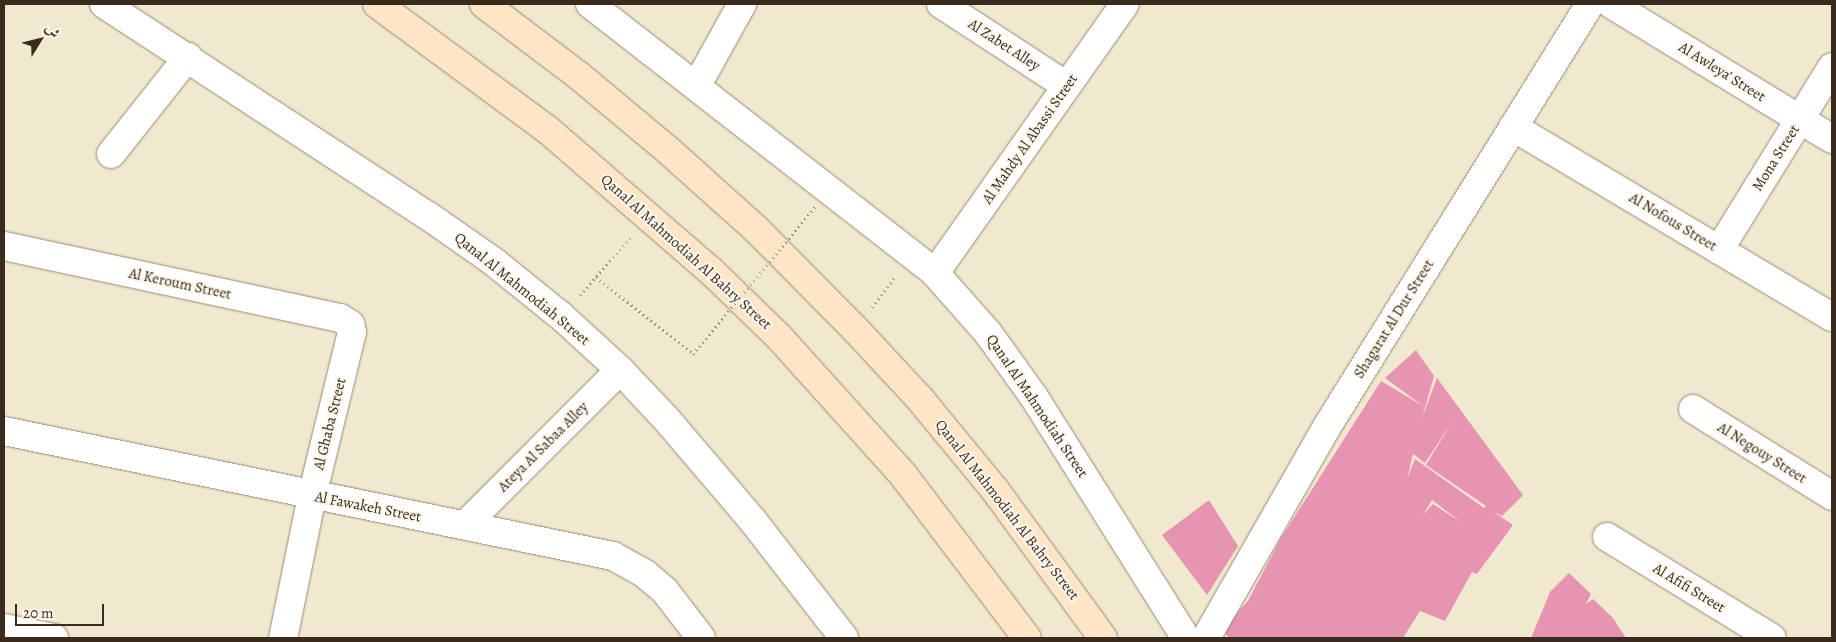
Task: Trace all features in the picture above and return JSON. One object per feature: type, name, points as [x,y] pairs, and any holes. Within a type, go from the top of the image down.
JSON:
[{"type":"main road","name":"Qanal Al Mahmodiah Al Bahry Street","points":[[377,4],[548,130],[649,216],[739,298],[843,405],[904,476],[1027,638]]},
{"type":"main road","name":"Qanal Al Mahmodiah Al Bahry Street","points":[[484,4],[578,75],[668,150],[757,230],[856,329],[920,400],[995,490],[1104,638]]},
{"type":"street","name":"Qanal Al Mahmodiah Street","points":[[104,4],[188,57],[427,215],[494,262],[561,316],[620,370],[753,521],[844,638]]},
{"type":"street","name":"Qanal Al Mahmodiah Street","points":[[590,4],[697,85],[935,274],[988,333],[1028,388],[1186,638]]},
{"type":"street","points":[[697,85],[742,4]]},
{"type":"street","name":"Al Zabet Alley","points":[[941,4],[1067,86]]},
{"type":"street","name":"Al Mahdy Al Abassi Street","points":[[935,274],[1126,4]]},
{"type":"street","name":"Shagarat Al Dur Street","points":[[1206,638],[1328,425],[1590,4]]},
{"type":"street","name":"Al Awleya' Street","points":[[1611,4],[1832,139]]},
{"type":"street","points":[[110,154],[188,57]]},
{"type":"street","name":"Mona Street","points":[[1719,250],[1832,67]]},
{"type":"street","name":"Al Nofous Street","points":[[1513,127],[1832,317]]},
{"type":"street","name":"Al Keroum Street","points":[[4,246],[340,318],[352,328]]},
{"type":"street","name":"Al Ghaba Street","points":[[283,638],[312,496],[352,328]]},
{"type":"street","name":"Ateya Al Sabaa Alley","points":[[466,525],[620,370]]},
{"type":"street","name":"Al Negouy Street","points":[[1692,410],[1832,496]]},
{"type":"street","name":"Al Fawakeh Street","points":[[4,431],[312,496],[585,548],[628,563],[665,591],[701,638]]},
{"type":"street","name":"Al Afifi Street","points":[[1607,537],[1772,638]]},
{"type":"street","points":[[4,628],[54,638]]},
{"type":"path","points":[[596,277],[693,354],[816,206]]},
{"type":"path","points":[[561,316],[649,216]]},
{"type":"path","points":[[856,329],[912,254]]},
{"type":"building","points":[[1416,350],[1434,376],[1422,418],[1437,378],[1523,495],[1502,516],[1494,512],[1513,525],[1477,574],[1472,572],[1445,621],[1420,611],[1403,638],[1229,638],[1222,629],[1248,601],[1281,538],[1381,381],[1423,406],[1385,378]],"holes":[[[1452,422],[1426,465],[1486,506],[1484,508],[1415,459],[1407,479],[1413,454],[1425,463]],[[1432,500],[1461,522],[1433,504],[1423,515]]]},
{"type":"building","points":[[1209,500],[1238,546],[1207,595],[1162,535]]},
{"type":"building","points":[[1569,573],[1591,594],[1586,604],[1593,599],[1613,618],[1626,638],[1531,638],[1550,592]]}]
